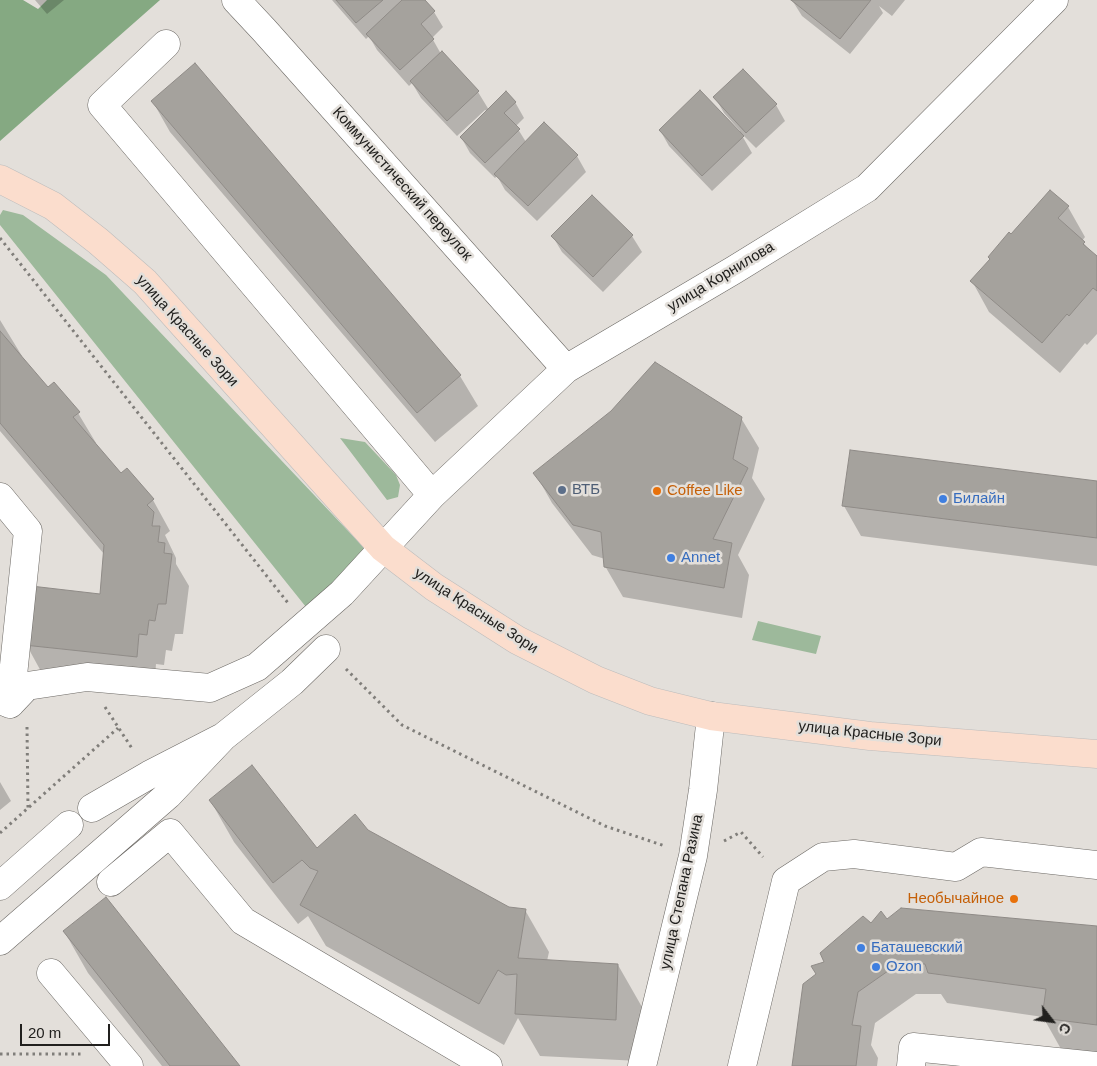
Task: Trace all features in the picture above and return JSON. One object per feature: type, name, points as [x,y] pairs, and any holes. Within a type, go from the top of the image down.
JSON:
[{"type":"main road","name":"улица Красные Зори","points":[[0,180],[53,206],[98,241],[145,282],[383,548],[434,587],[517,640],[596,680],[641,698],[710,716],[870,736],[1097,754]]},
{"type":"street","name":"Коммунистический переулок","points":[[236,0],[566,369]]},
{"type":"street","name":"улица Корнилова","points":[[12,697],[86,677],[210,688],[257,667],[342,593],[432,495],[566,369],[868,188],[1054,0]]},
{"type":"street","points":[[166,44],[102,104],[432,495]]},
{"type":"street","points":[[0,497],[28,531],[12,697]]},
{"type":"street","points":[[0,941],[168,795],[223,737],[292,682],[326,649]]},
{"type":"street","name":"улица Степана Разина","points":[[648,1065],[693,856],[703,790],[710,716]]},
{"type":"street","points":[[92,808],[149,775],[223,737]]},
{"type":"street","points":[[0,886],[69,825]]},
{"type":"street","points":[[111,882],[170,833],[243,921],[488,1066]]},
{"type":"street","points":[[742,1066],[786,881],[823,857],[854,854],[956,866],[981,852],[1097,865]]},
{"type":"street","points":[[51,973],[129,1066]]},
{"type":"street","points":[[910,1066],[912,1047],[1097,1066]]},
{"type":"path","points":[[86,677],[149,775]]},
{"type":"path","points":[[12,697],[28,808]]},
{"type":"path","points":[[0,833],[118,728]]},
{"type":"path","points":[[0,1054],[95,1054],[109,1041]]},
{"type":"green space","points":[[0,0],[23,0],[38,9],[47,0],[160,0],[0,141]]},
{"type":"green space","points":[[3,210],[23,215],[106,275],[368,552],[306,607],[0,225],[0,215]]},
{"type":"green space","points":[[340,438],[365,442],[396,475],[400,485],[398,497],[387,500]]},
{"type":"green space","points":[[758,621],[821,636],[816,654],[752,640]]},
{"type":"building","points":[[336,0],[383,0],[356,23]]},
{"type":"building","points":[[402,0],[425,0],[435,11],[421,24],[434,39],[400,70],[366,34]]},
{"type":"building","points":[[791,0],[871,0],[840,39]]},
{"type":"building","points":[[442,51],[479,91],[447,121],[410,81]]},
{"type":"building","points":[[195,63],[461,375],[417,413],[151,101]]},
{"type":"building","points":[[743,69],[777,104],[746,133],[713,97]]},
{"type":"building","points":[[700,90],[744,136],[702,176],[659,130]]},
{"type":"building","points":[[506,91],[516,102],[504,113],[520,129],[485,163],[460,137]]},
{"type":"building","points":[[544,122],[578,155],[528,206],[494,174]]},
{"type":"building","points":[[1050,190],[1069,206],[1058,218],[1085,242],[1083,244],[1097,256],[1097,291],[1093,288],[1042,343],[970,281],[990,259],[988,257],[1009,232],[1011,234]]},
{"type":"building","points":[[592,195],[633,235],[593,277],[551,236]]},
{"type":"building","points":[[0,331],[48,387],[54,382],[80,412],[73,417],[121,473],[127,468],[154,499],[147,505],[154,512],[152,526],[160,526],[158,542],[165,543],[164,553],[172,554],[166,604],[158,604],[155,621],[149,620],[147,635],[139,634],[137,657],[24,645],[31,586],[100,594],[104,545],[0,423]]},
{"type":"building","points":[[655,362],[742,417],[733,459],[748,468],[713,539],[732,543],[724,588],[604,567],[601,532],[573,525],[533,473],[611,411]]},
{"type":"building","points":[[850,450],[1097,481],[1097,538],[842,506]]},
{"type":"building","points":[[252,765],[317,848],[355,814],[368,830],[509,907],[526,909],[518,958],[618,964],[616,1020],[515,1014],[517,974],[506,975],[498,970],[479,1004],[300,905],[318,871],[310,868],[302,860],[273,883],[209,800]]},
{"type":"building","points":[[106,897],[240,1066],[170,1066],[63,931]]},
{"type":"building","points":[[901,908],[1097,926],[1097,1025],[1042,1018],[1046,989],[928,973],[925,964],[898,964],[858,992],[852,1025],[861,1026],[856,1066],[792,1066],[803,984],[816,974],[811,966],[824,962],[820,953],[863,916],[871,923],[881,911],[887,919]]},
{"type":"place","name":"ВТБ","points":[[562,490]]},
{"type":"place","name":"Coffee Like","points":[[657,491]]},
{"type":"place","name":"Билайн","points":[[943,499]]},
{"type":"place","name":"Annet","points":[[671,558]]},
{"type":"place","name":"Необычайное","points":[[1014,899]]},
{"type":"place","name":"Баташевский","points":[[861,948]]},
{"type":"place","name":"Ozon","points":[[876,967]]}]
